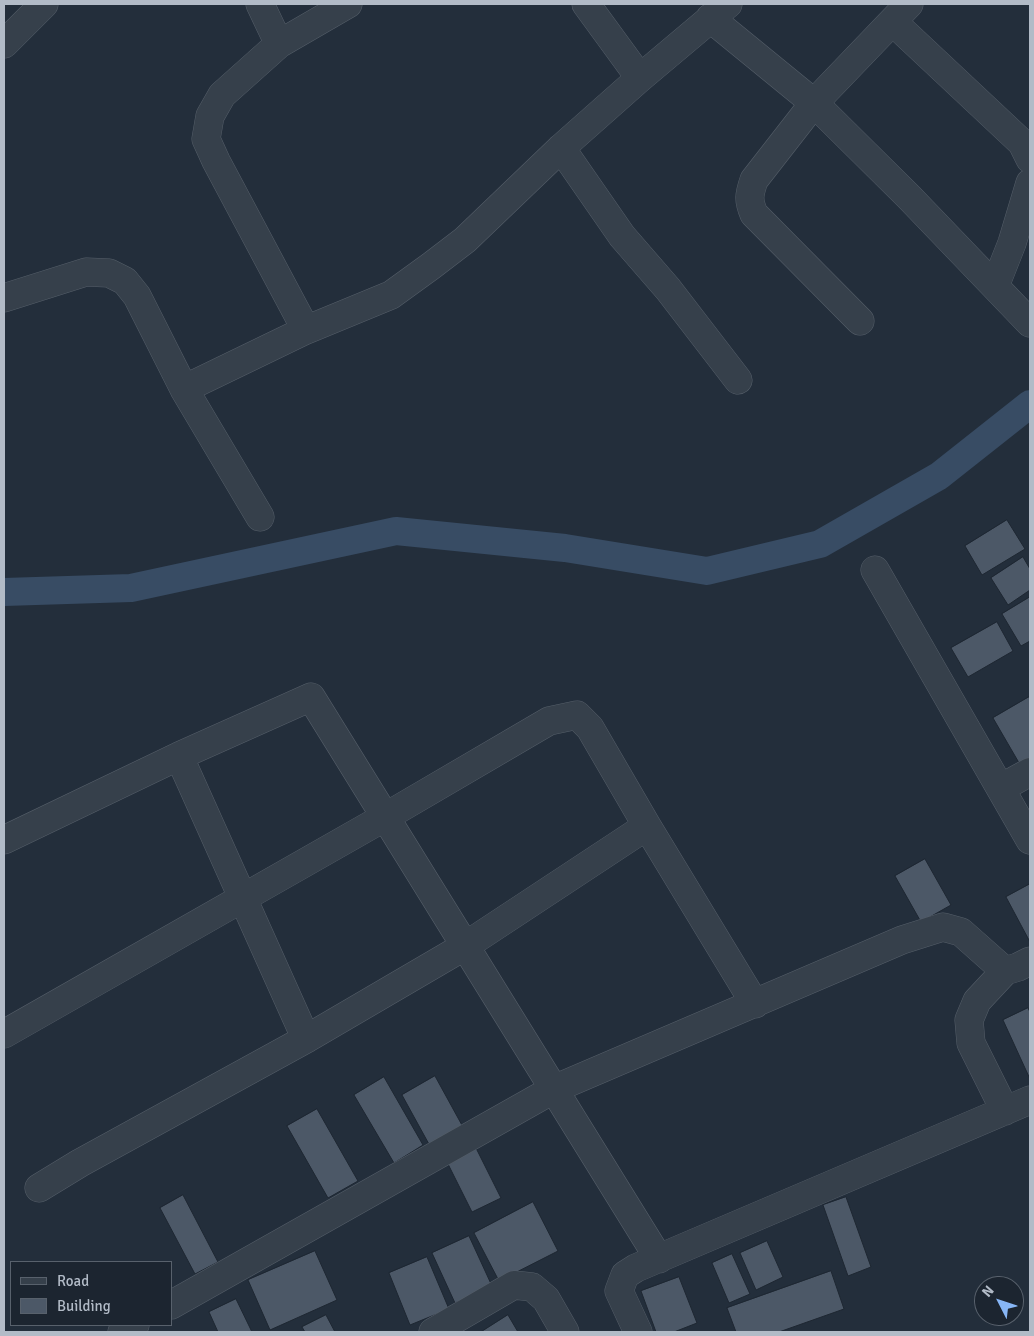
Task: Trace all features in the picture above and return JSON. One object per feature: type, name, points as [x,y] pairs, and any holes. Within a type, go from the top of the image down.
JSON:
[{"type":"street","points":[[4,44],[44,4]]},
{"type":"street","points":[[260,4],[279,44]]},
{"type":"street","points":[[306,330],[206,139],[210,116],[222,95],[279,44],[348,4]]},
{"type":"street","points":[[586,4],[640,78]]},
{"type":"street","points":[[184,390],[306,330],[391,294],[431,266],[465,240],[561,148],[719,11],[909,197],[1030,323]]},
{"type":"street","points":[[860,321],[754,214],[749,202],[750,191],[754,180],[814,103],[901,13],[1022,143],[1030,159]]},
{"type":"street","points":[[561,148],[622,236],[668,289],[738,380]]},
{"type":"street","points":[[995,286],[1012,243],[1030,183]]},
{"type":"street","points":[[4,298],[86,272],[109,273],[124,281],[137,296],[184,390],[260,517]]},
{"type":"street","points":[[875,570],[1030,840]]},
{"type":"street","points":[[4,840],[179,756],[311,697],[659,1259]]},
{"type":"street","points":[[4,1034],[385,818],[549,721],[577,715],[590,728],[755,1004]]},
{"type":"street","points":[[179,756],[306,1039]]},
{"type":"street","points":[[1000,788],[1030,772]]},
{"type":"street","points":[[39,1188],[80,1163],[306,1039],[465,946],[647,826]]},
{"type":"street","points":[[172,1303],[554,1089],[902,940],[943,927],[961,932],[1005,971]]},
{"type":"street","points":[[1005,1111],[970,1044],[969,1020],[977,1001],[1005,971],[1030,961]]},
{"type":"street","points":[[638,1332],[619,1291],[621,1283],[631,1271],[1030,1100]]},
{"type":"street","points":[[433,1332],[514,1285],[532,1287],[546,1299],[565,1332]]},
{"type":"street","points":[[122,1332],[133,1326]]},
{"type":"building","points":[[1007,520],[1025,549],[982,575],[965,546]]},
{"type":"building","points":[[1023,557],[1030,569],[1030,590],[1008,605],[991,578]]},
{"type":"building","points":[[1030,597],[1030,641],[1021,646],[1002,614]]},
{"type":"building","points":[[997,622],[1013,651],[968,677],[951,648]]},
{"type":"building","points":[[1029,697],[1030,763],[1022,768],[993,718]]},
{"type":"building","points":[[925,859],[951,905],[921,922],[895,876]]},
{"type":"building","points":[[1030,884],[1030,942],[1006,897]]},
{"type":"building","points":[[1028,1008],[1030,1012],[1030,1079],[1003,1020]]},
{"type":"building","points":[[435,1076],[463,1127],[430,1146],[402,1095]]},
{"type":"building","points":[[384,1077],[423,1145],[394,1163],[354,1095]]},
{"type":"building","points":[[317,1109],[358,1181],[328,1198],[287,1126]]},
{"type":"building","points":[[474,1144],[501,1198],[472,1212],[445,1158]]},
{"type":"building","points":[[183,1195],[218,1262],[195,1274],[160,1208]]},
{"type":"building","points":[[846,1197],[871,1267],[848,1276],[823,1205]]},
{"type":"building","points":[[533,1202],[558,1251],[499,1281],[474,1233]]},
{"type":"building","points":[[469,1236],[492,1286],[455,1303],[432,1253]]},
{"type":"building","points":[[767,1241],[783,1277],[756,1290],[740,1253]]},
{"type":"building","points":[[315,1251],[337,1300],[270,1330],[248,1280]]},
{"type":"building","points":[[732,1254],[750,1294],[729,1303],[712,1263]]},
{"type":"building","points":[[427,1257],[449,1309],[410,1325],[389,1273]]},
{"type":"building","points":[[831,1271],[844,1309],[779,1332],[736,1332],[727,1308]]},
{"type":"building","points":[[679,1277],[697,1323],[674,1332],[656,1332],[641,1291]]},
{"type":"building","points":[[236,1299],[252,1332],[218,1332],[209,1312]]},
{"type":"building","points":[[326,1315],[335,1332],[305,1332],[302,1327]]},
{"type":"building","points":[[508,1315],[518,1332],[481,1332]]},
{"type":"waterway","points":[[4,592],[131,588],[396,531],[565,548],[707,571],[820,544],[939,476],[1030,404]]}]
